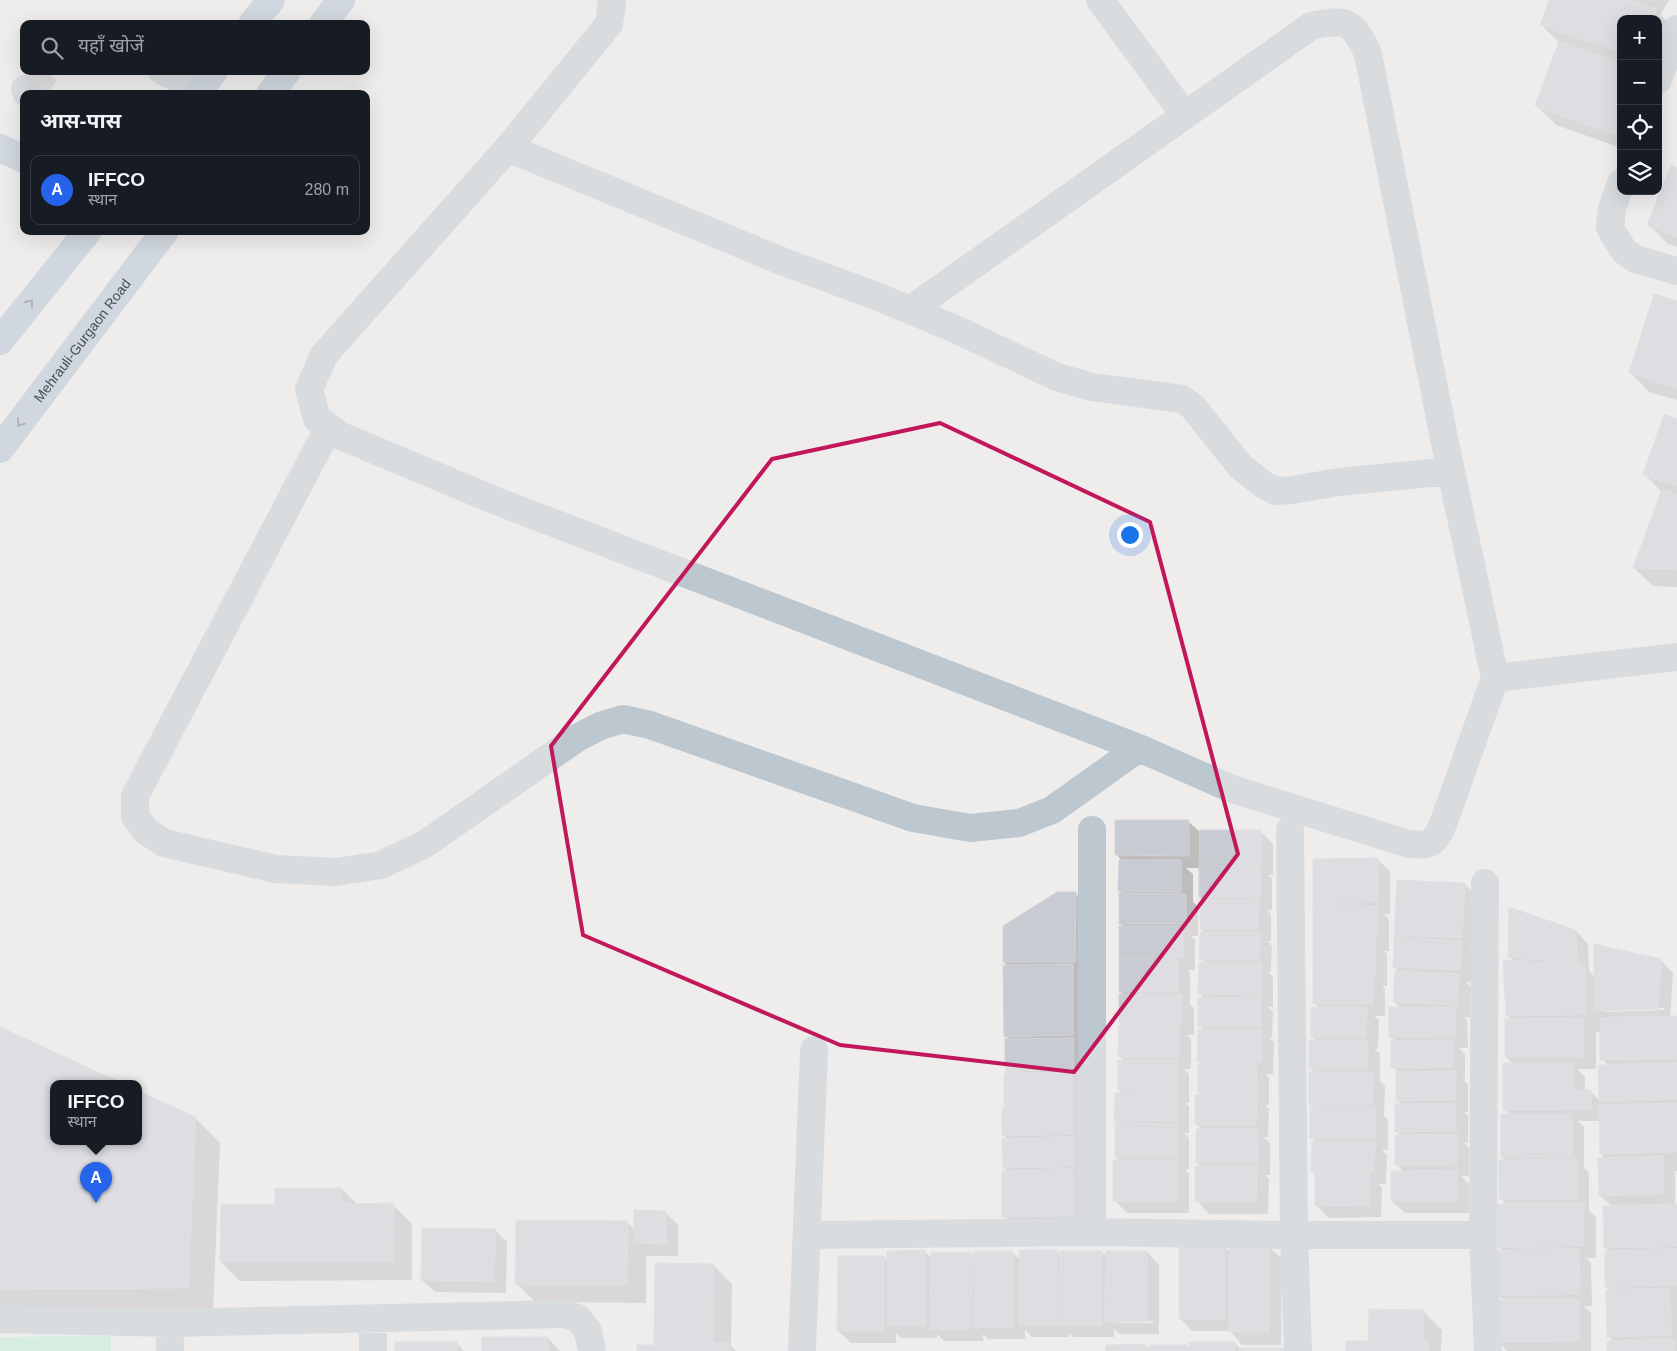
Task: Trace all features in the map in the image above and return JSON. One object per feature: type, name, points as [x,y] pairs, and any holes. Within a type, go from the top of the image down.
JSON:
[{"type":"main road","points":[[255,20],[271,0]]},
{"type":"main road","points":[[326,20],[341,0]]},
{"type":"main road","points":[[273,90],[284,75]]},
{"type":"main road","points":[[0,148],[20,157]]},
{"type":"main road","points":[[0,341],[85,235]]},
{"type":"main road","name":"Mehrauli-Gurgaon Road","points":[[0,449],[163,235]]},
{"type":"street","points":[[611,0],[608,24],[508,148],[324,355],[309,389],[317,419],[341,436],[494,500],[1139,748],[1232,788],[1409,844],[1425,846],[1436,838],[1443,824],[1495,678],[1451,471],[1368,54],[1359,34],[1350,0]]},
{"type":"street","points":[[1100,0],[1184,114]]},
{"type":"street","points":[[910,310],[1184,114],[1311,26],[1332,21],[1346,23],[1359,34]]},
{"type":"street","points":[[1662,69],[1677,29]]},
{"type":"street","points":[[175,75],[204,84]]},
{"type":"street","points":[[508,148],[784,262],[910,310],[1057,376],[1092,387],[1182,399],[1194,407],[1241,467],[1264,486],[1276,491],[1339,482],[1451,471]]},
{"type":"street","points":[[1617,194],[1612,208],[1610,228],[1624,251],[1635,259],[1677,271]]},
{"type":"street","points":[[329,428],[135,796],[136,816],[146,831],[164,843],[276,869],[336,872],[381,865],[425,844],[577,738],[600,726],[623,719],[650,725],[913,818],[970,828],[1019,823],[1052,810],[1139,748]]},
{"type":"street","points":[[1495,678],[1677,657]]},
{"type":"street","points":[[1092,830],[1092,1232]]},
{"type":"street","points":[[1290,830],[1294,1235],[1298,1351]]},
{"type":"street","points":[[1484,883],[1483,1235],[1488,1351]]},
{"type":"street","points":[[802,1351],[814,1050]]},
{"type":"street","points":[[807,1235],[1092,1232],[1483,1235]]},
{"type":"street","points":[[0,1319],[170,1323],[564,1314],[578,1318],[588,1331],[592,1351]]},
{"type":"street","points":[[372,1319],[373,1351]]},
{"type":"street","points":[[170,1323],[170,1351]]},
{"type":"highlighted area","points":[[940,423],[1150,522],[1238,854],[1074,1072],[840,1045],[583,935],[551,746],[772,459]]},
{"type":"green space","points":[[111,1336],[111,1351],[0,1351],[0,1337]]},
{"type":"building","points":[[1549,0],[1629,0],[1657,9],[1655,15],[1617,15],[1617,51],[1540,25]]},
{"type":"building","points":[[1559,41],[1617,63],[1617,127],[1614,135],[1535,106]]},
{"type":"building","points":[[1671,165],[1677,168],[1677,237],[1647,225],[1659,195],[1662,195],[1662,188]]},
{"type":"building","points":[[1654,294],[1677,301],[1677,388],[1629,373]]},
{"type":"building","points":[[1664,414],[1677,419],[1677,486],[1643,475]]},
{"type":"building","points":[[1662,489],[1677,495],[1677,569],[1633,568]]},
{"type":"building","points":[[1115,820],[1189,820],[1189,856],[1115,855]]},
{"type":"building","points":[[1200,830],[1261,830],[1261,863],[1199,863]]},
{"type":"building","points":[[1378,858],[1378,902],[1313,903],[1313,859]]},
{"type":"building","points":[[1119,860],[1181,860],[1181,892],[1118,891]]},
{"type":"building","points":[[1199,865],[1260,865],[1260,898],[1199,897]]},
{"type":"building","points":[[1397,880],[1465,883],[1462,938],[1394,935]]},
{"type":"building","points":[[1057,892],[1076,892],[1075,962],[1003,962],[1003,926]]},
{"type":"building","points":[[1119,893],[1186,894],[1186,924],[1119,924]]},
{"type":"building","points":[[1200,900],[1259,900],[1258,929],[1200,929]]},
{"type":"building","points":[[1313,905],[1377,906],[1377,939],[1313,939]]},
{"type":"building","points":[[1509,907],[1576,930],[1577,963],[1508,957]]},
{"type":"building","points":[[1119,926],[1183,926],[1183,958],[1119,958]]},
{"type":"building","points":[[1200,932],[1260,932],[1259,960],[1199,960]]},
{"type":"building","points":[[1394,937],[1462,941],[1460,970],[1393,967]]},
{"type":"building","points":[[1313,940],[1375,941],[1375,974],[1313,974]]},
{"type":"building","points":[[1594,944],[1661,959],[1658,1009],[1594,1011]]},
{"type":"building","points":[[1119,959],[1178,960],[1178,992],[1119,992]]},
{"type":"building","points":[[1503,960],[1585,965],[1585,1014],[1506,1016]]},
{"type":"building","points":[[1199,963],[1261,963],[1261,995],[1198,995]]},
{"type":"building","points":[[1073,964],[1073,1035],[1004,1037],[1003,965]]},
{"type":"building","points":[[1395,971],[1459,974],[1457,1005],[1393,1002]]},
{"type":"building","points":[[1313,975],[1373,975],[1373,1004],[1313,1004]]},
{"type":"building","points":[[1119,994],[1182,995],[1182,1023],[1119,1023]]},
{"type":"building","points":[[1260,997],[1260,1026],[1198,1026],[1198,998]]},
{"type":"building","points":[[1311,1007],[1367,1007],[1366,1037],[1311,1037]]},
{"type":"building","points":[[1389,1007],[1455,1007],[1456,1036],[1389,1037]]},
{"type":"building","points":[[1677,1016],[1677,1058],[1600,1060],[1600,1018]]},
{"type":"building","points":[[1584,1018],[1584,1057],[1505,1057],[1505,1019]]},
{"type":"building","points":[[1119,1025],[1179,1025],[1179,1057],[1118,1057]]},
{"type":"building","points":[[0,1027],[115,1080],[50,1080],[50,1145],[142,1145],[142,1093],[196,1117],[188,1288],[0,1289]]},
{"type":"building","points":[[1198,1029],[1262,1029],[1261,1062],[1197,1062]]},
{"type":"building","points":[[1073,1038],[1074,1070],[1005,1071],[1005,1039]]},
{"type":"building","points":[[1309,1040],[1368,1040],[1368,1069],[1309,1069]]},
{"type":"building","points":[[1453,1040],[1453,1067],[1391,1068],[1391,1041]]},
{"type":"building","points":[[1118,1060],[1177,1060],[1177,1091],[1118,1090]]},
{"type":"building","points":[[1256,1063],[1257,1093],[1198,1093],[1198,1064]]},
{"type":"building","points":[[1503,1063],[1573,1063],[1573,1090],[1591,1090],[1591,1109],[1503,1110]]},
{"type":"building","points":[[1677,1063],[1677,1099],[1599,1101],[1598,1065]]},
{"type":"building","points":[[1456,1071],[1456,1100],[1396,1101],[1396,1072]]},
{"type":"building","points":[[1072,1072],[1073,1103],[1004,1105],[1004,1073]]},
{"type":"building","points":[[1309,1072],[1373,1072],[1372,1104],[1309,1104]]},
{"type":"building","points":[[1177,1092],[1177,1121],[1114,1121],[1115,1093]]},
{"type":"building","points":[[1195,1095],[1257,1095],[1256,1125],[1195,1124]]},
{"type":"building","points":[[1456,1103],[1456,1131],[1395,1132],[1395,1104]]},
{"type":"building","points":[[1677,1103],[1677,1152],[1600,1154],[1599,1105]]},
{"type":"building","points":[[1072,1105],[1072,1134],[1002,1135],[1002,1107]]},
{"type":"building","points":[[1310,1106],[1376,1106],[1376,1138],[1310,1138]]},
{"type":"building","points":[[1501,1114],[1572,1114],[1572,1157],[1501,1157]]},
{"type":"building","points":[[1115,1123],[1177,1124],[1177,1157],[1115,1157]]},
{"type":"building","points":[[1196,1129],[1258,1129],[1258,1163],[1196,1163]]},
{"type":"building","points":[[1457,1134],[1457,1164],[1395,1165],[1395,1135]]},
{"type":"building","points":[[1074,1137],[1074,1166],[1003,1168],[1002,1139]]},
{"type":"building","points":[[1312,1141],[1375,1141],[1374,1172],[1311,1172]]},
{"type":"building","points":[[1663,1156],[1663,1194],[1599,1196],[1598,1158]]},
{"type":"building","points":[[1577,1159],[1577,1199],[1499,1199],[1499,1160]]},
{"type":"building","points":[[1113,1160],[1177,1160],[1177,1201],[1113,1201]]},
{"type":"building","points":[[1195,1166],[1257,1166],[1256,1202],[1195,1202]]},
{"type":"building","points":[[1073,1169],[1073,1216],[1002,1217],[1002,1171]]},
{"type":"building","points":[[1457,1170],[1458,1201],[1391,1201],[1391,1171]]},
{"type":"building","points":[[1315,1173],[1370,1174],[1369,1205],[1315,1206]]},
{"type":"building","points":[[275,1188],[342,1188],[342,1204],[394,1203],[393,1262],[220,1262],[221,1204],[275,1204]]},
{"type":"building","points":[[1584,1203],[1584,1246],[1498,1247],[1497,1204]]},
{"type":"building","points":[[1677,1204],[1677,1246],[1604,1248],[1603,1206]]},
{"type":"building","points":[[634,1210],[666,1211],[666,1244],[634,1243]]},
{"type":"building","points":[[516,1220],[628,1221],[627,1285],[515,1284]]},
{"type":"building","points":[[422,1228],[495,1229],[494,1281],[421,1280]]},
{"type":"building","points":[[1224,1245],[1224,1319],[1179,1319],[1179,1246]]},
{"type":"building","points":[[1229,1245],[1270,1245],[1269,1332],[1229,1332]]},
{"type":"building","points":[[1579,1249],[1580,1294],[1497,1295],[1497,1250]]},
{"type":"building","points":[[1677,1249],[1677,1285],[1605,1287],[1605,1251]]},
{"type":"building","points":[[925,1250],[925,1326],[887,1326],[887,1251]]},
{"type":"building","points":[[1019,1250],[1057,1250],[1057,1325],[1019,1325]]},
{"type":"building","points":[[974,1251],[1013,1251],[1013,1327],[974,1327]]},
{"type":"building","points":[[1060,1251],[1102,1251],[1102,1325],[1059,1325]]},
{"type":"building","points":[[1106,1251],[1147,1251],[1147,1322],[1105,1322]]},
{"type":"building","points":[[931,1252],[972,1252],[971,1329],[930,1329]]},
{"type":"building","points":[[838,1256],[884,1256],[884,1331],[837,1331]]},
{"type":"building","points":[[655,1263],[714,1264],[713,1342],[730,1343],[730,1351],[637,1351],[637,1345],[654,1345]]},
{"type":"building","points":[[1670,1288],[1671,1335],[1607,1337],[1606,1290]]},
{"type":"building","points":[[1579,1299],[1579,1341],[1496,1342],[1496,1300]]},
{"type":"building","points":[[1369,1309],[1423,1310],[1423,1340],[1428,1341],[1428,1351],[1346,1351],[1346,1341],[1368,1341]]},
{"type":"building","points":[[482,1337],[548,1337],[548,1351],[482,1351]]},
{"type":"building","points":[[1675,1339],[1675,1351],[1607,1351],[1607,1341]]},
{"type":"building","points":[[395,1342],[457,1342],[457,1351],[395,1351]]},
{"type":"building","points":[[1189,1342],[1235,1342],[1235,1351],[1189,1351]]},
{"type":"building","points":[[1146,1344],[1146,1351],[1106,1351],[1106,1345]]},
{"type":"building","points":[[1149,1345],[1187,1345],[1187,1351],[1149,1351]]},
{"type":"building","points":[[1239,1348],[1283,1348],[1283,1351],[1239,1351]]},
{"type":"tunnel","points":[[25,89],[35,86],[43,75]]},
{"type":"place","name":"IFFCO","points":[[96,1203]]}]
